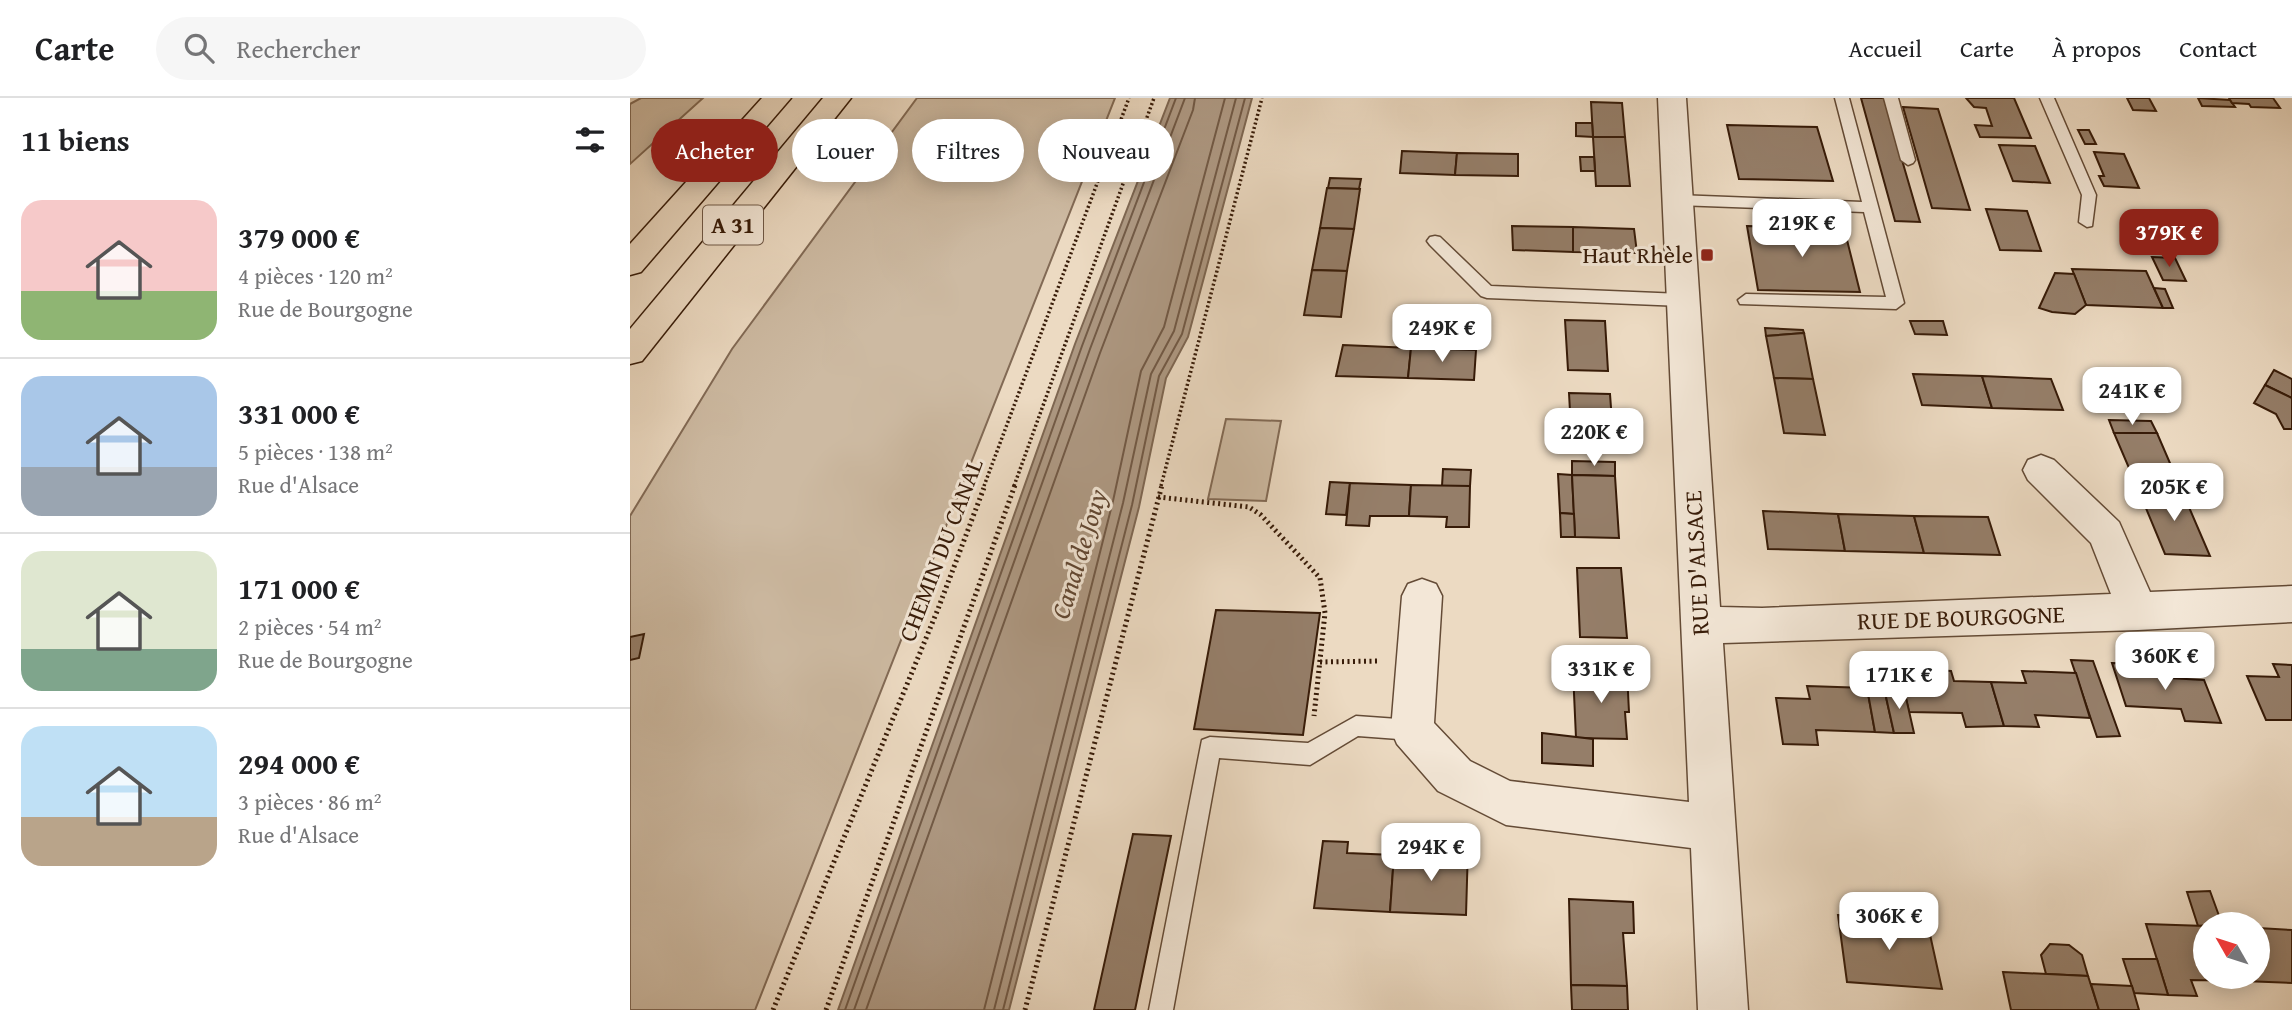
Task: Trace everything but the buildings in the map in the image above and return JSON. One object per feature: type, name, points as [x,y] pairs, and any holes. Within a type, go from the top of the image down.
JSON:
[{"type":"highway","name":"A 31","points":[[630,264],[777,98]]},
{"type":"highway","name":"A 31","points":[[630,352],[837,98]]},
{"type":"street","name":"RUE D'ALSACE","points":[[1672,98],[1723,1010]]},
{"type":"street","points":[[2041,470],[2105,533],[2138,612]]},
{"type":"street","points":[[1422,596],[1412,730],[1454,776],[1506,803],[1677,825],[1712,825]]},
{"type":"street","name":"RUE DE BOURGOGNE","points":[[1701,625],[1762,626],[2292,604]]},
{"type":"lane","points":[[1746,300],[1896,303],[1842,98]]},
{"type":"lane","points":[[1891,98],[1908,160]]},
{"type":"lane","points":[[2047,98],[2089,195],[2087,222]]},
{"type":"lane","points":[[1677,200],[1871,207]]},
{"type":"lane","points":[[1435,241],[1487,292],[1682,300]]},
{"type":"lane","points":[[1161,1010],[1210,747],[1310,754],[1356,726],[1412,730]]},
{"type":"path","name":"CHEMIN DU CANAL","points":[[773,1010],[939,609],[1129,98]]},
{"type":"path","points":[[826,1010],[1154,98]]},
{"type":"path","points":[[1025,1010],[1262,98]]},
{"type":"path","points":[[1158,497],[1249,507],[1261,515],[1320,578],[1325,613],[1310,754]]},
{"type":"path","points":[[1320,662],[1417,661]]},
{"type":"shaded area","points":[[641,98],[703,98],[680,119],[651,119],[651,145],[630,164],[630,104]]},
{"type":"shaded area","points":[[917,98],[1115,98],[1107,119],[1038,119],[1038,182],[1082,182],[755,1010],[630,1010],[630,516],[732,349],[855,182],[898,182],[898,124]]},
{"type":"shaded area","points":[[1226,419],[1281,421],[1266,501],[1208,499]]},
{"type":"water","name":"Canal de Jouy","points":[[1170,98],[1252,98],[1188,337],[1166,378],[1139,507],[1009,1010],[838,1010],[1075,344],[1138,182],[1174,182],[1174,119],[1162,119]]},
{"type":"place","name":"Haut Rhèle","points":[[1707,255]]}]
